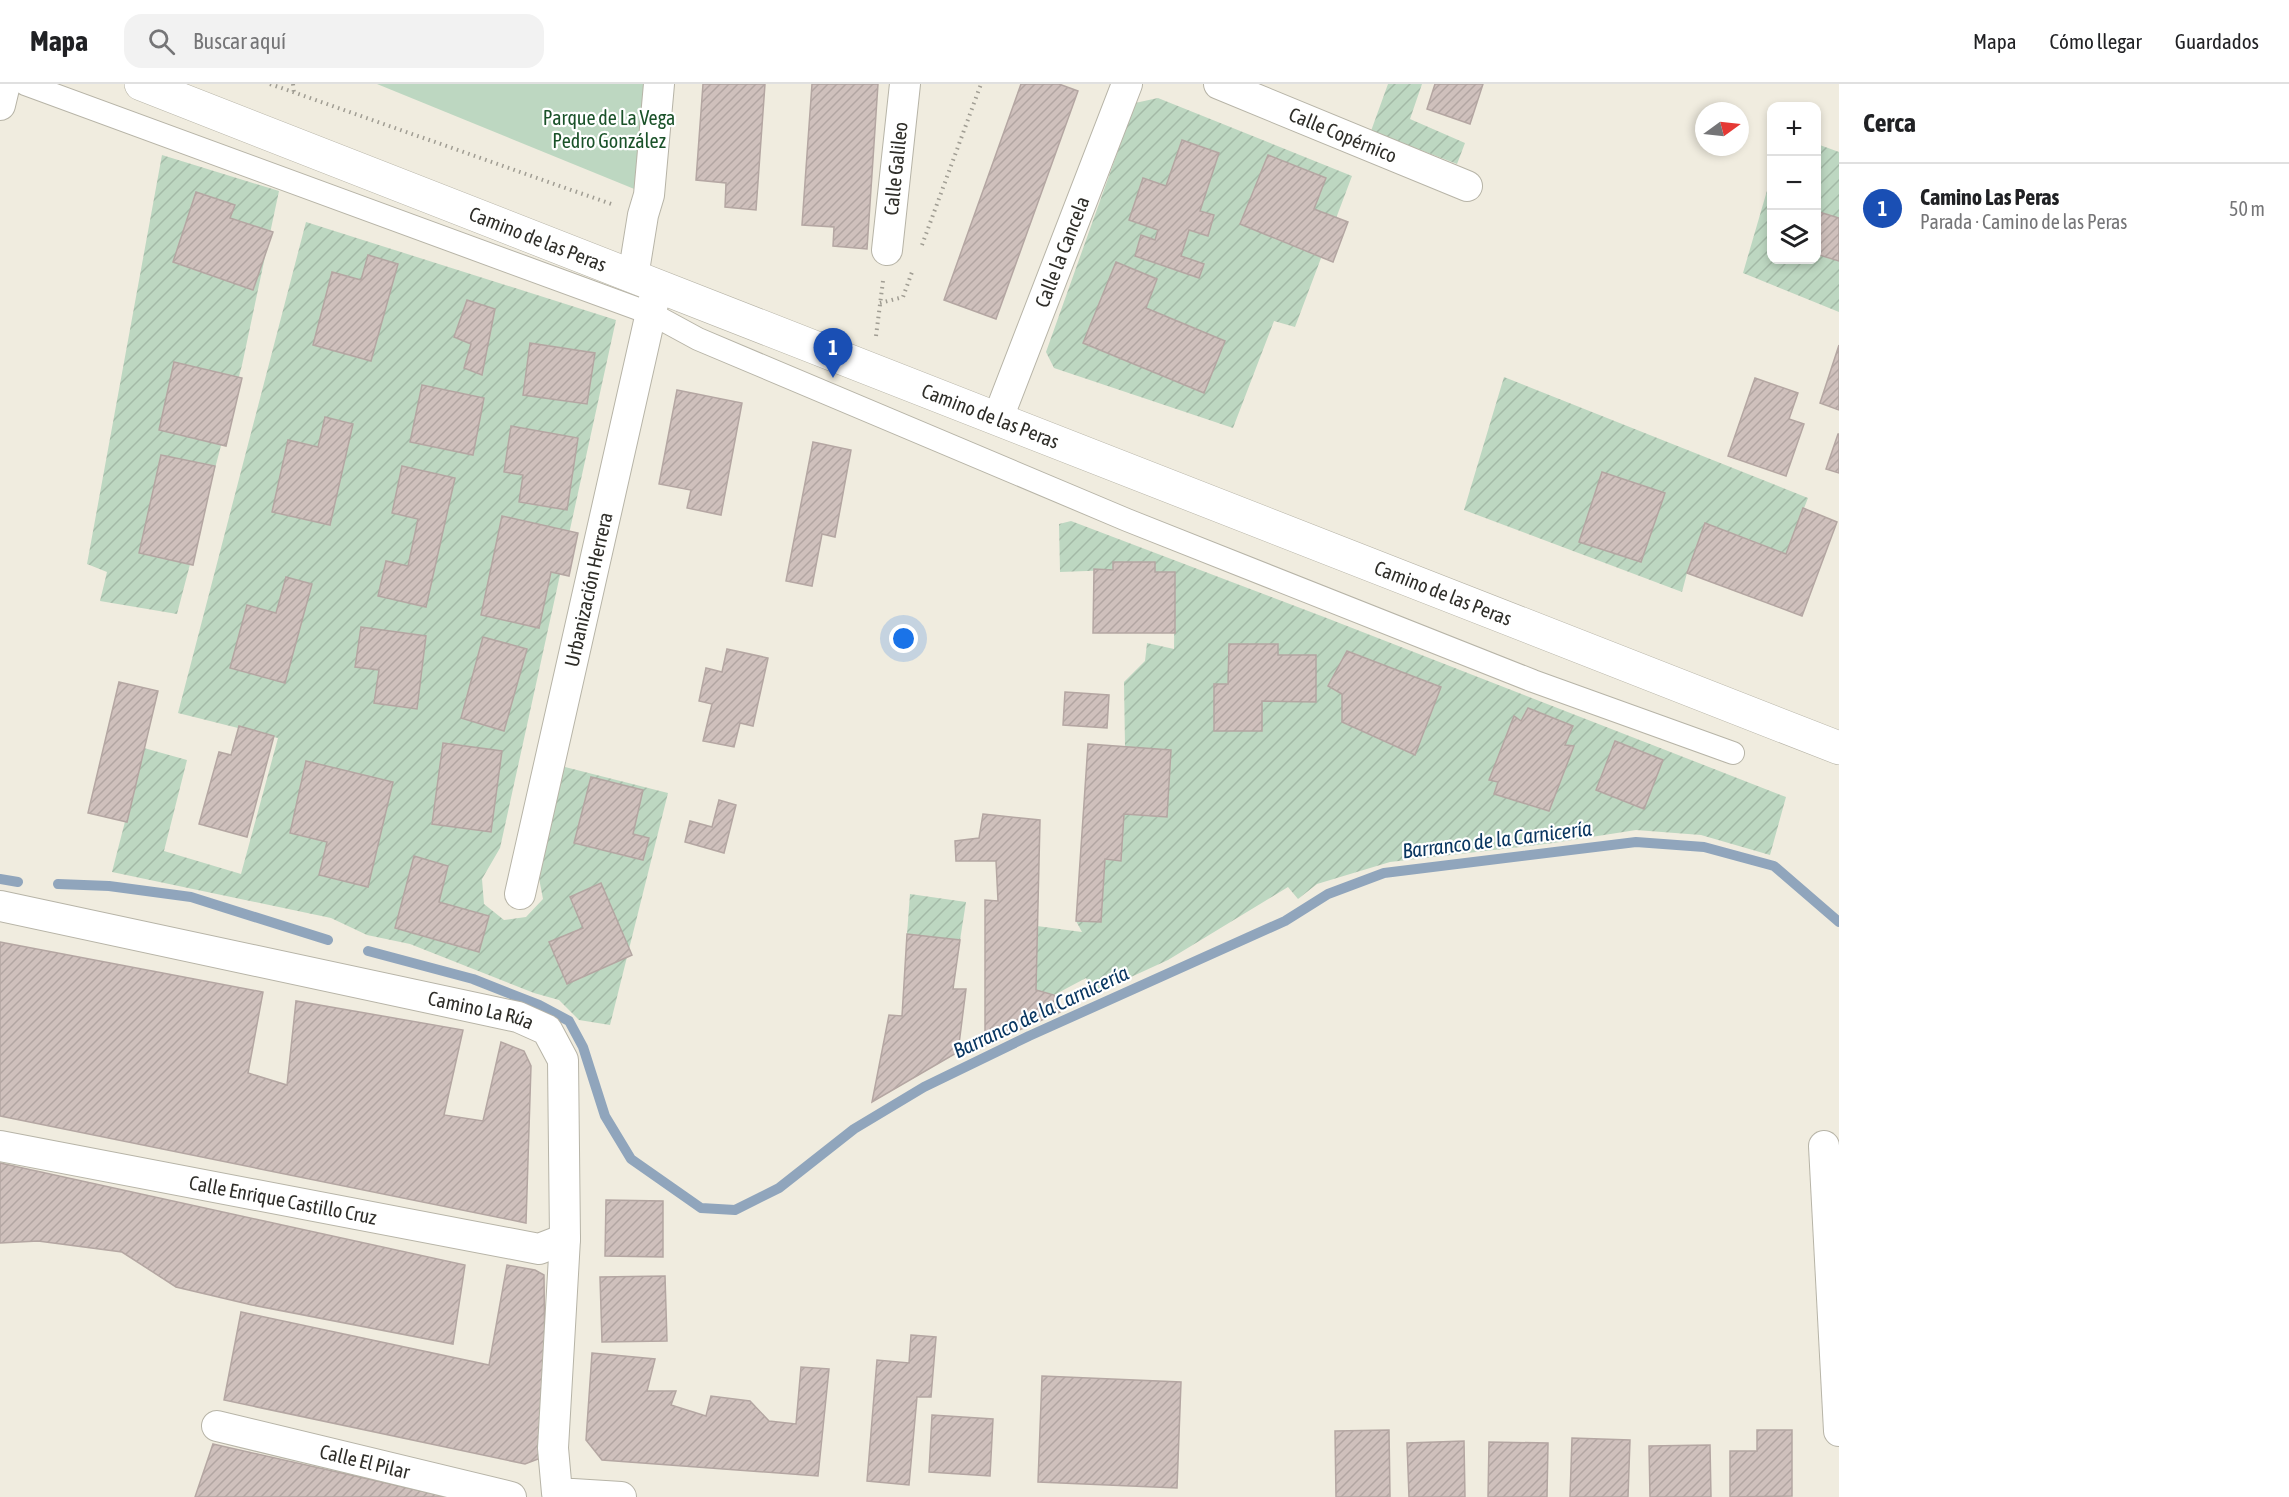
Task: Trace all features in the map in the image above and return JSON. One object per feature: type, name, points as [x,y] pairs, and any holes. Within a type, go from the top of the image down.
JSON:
[{"type":"main road","name":"Camino de las Peras","points":[[141,84],[647,292],[998,418],[1839,748]]},
{"type":"street","points":[[0,105],[5,84]]},
{"type":"street","points":[[25,84],[647,292],[698,339],[1127,520],[1533,681],[1733,753]]},
{"type":"street","name":"Urbanización Herrera","points":[[520,894],[647,292],[643,215],[649,195],[659,84]]},
{"type":"street","name":"Calle Galileo","points":[[887,250],[905,84]]},
{"type":"street","name":"Calle la Cancela","points":[[998,418],[1127,84]]},
{"type":"street","name":"Calle Copérnico","points":[[1219,84],[1467,186]]},
{"type":"street","name":"Camino La Rúa","points":[[0,906],[518,1017],[547,1030],[563,1060],[565,1239],[553,1448],[557,1495]]},
{"type":"street","name":"Calle Enrique Castillo Cruz","points":[[0,1146],[539,1249],[565,1239]]},
{"type":"street","points":[[1824,1146],[1839,1431]]},
{"type":"street","name":"Calle El Pilar","points":[[218,1426],[511,1497]]},
{"type":"street","points":[[522,1497],[557,1495],[621,1497]]},
{"type":"path","points":[[270,84],[643,215]]},
{"type":"path","points":[[293,84],[294,93]]},
{"type":"path","points":[[919,252],[981,84]]},
{"type":"path","points":[[880,303],[903,297],[915,263]]},
{"type":"green space","name":"Parque de La Vega Pedro González","points":[[377,84],[659,84],[649,195]]},
{"type":"green space","points":[[1388,84],[1422,84],[1410,119],[1465,143],[1457,164],[1371,131]]},
{"type":"green space","points":[[1158,98],[1352,176],[1295,327],[1274,321],[1233,428],[1054,368],[1046,352],[1135,103]]},
{"type":"green space","points":[[1821,145],[1839,152],[1839,312],[1743,273],[1767,191],[1767,264],[1821,264]]},
{"type":"green space","points":[[162,155],[279,191],[242,365],[177,614],[100,601],[107,572],[87,564]]},
{"type":"green space","points":[[306,222],[616,320],[500,848],[482,879],[484,904],[504,920],[526,917],[543,899],[538,873],[561,766],[668,793],[610,1025],[579,1020],[559,1000],[534,993],[410,944],[367,935],[331,918],[112,872],[144,748],[187,760],[164,851],[241,874],[278,738],[178,713]]},
{"type":"green space","points":[[1504,377],[1808,498],[1786,554],[1705,523],[1682,592],[1464,510]]},
{"type":"green space","points":[[1071,521],[1786,797],[1770,855],[1701,835],[1636,830],[1553,843],[1390,862],[1317,884],[1298,899],[1288,887],[1168,960],[1096,993],[1086,978],[1054,995],[1036,990],[1037,926],[1082,932],[1076,921],[1088,744],[1125,747],[1124,682],[1145,661],[1147,643],[1174,649],[1175,572],[1155,572],[1113,562],[1113,570],[1060,572],[1059,524]]},
{"type":"green space","points":[[910,894],[966,902],[960,940],[907,934]]},
{"type":"building","points":[[703,84],[765,84],[756,210],[725,207],[726,183],[696,180]]},
{"type":"building","points":[[812,84],[878,84],[867,249],[833,246],[834,227],[802,225]]},
{"type":"building","points":[[1021,84],[1059,84],[1078,91],[996,319],[944,300]]},
{"type":"building","points":[[1435,84],[1483,84],[1470,124],[1427,109]]},
{"type":"building","points":[[1182,140],[1219,153],[1200,211],[1214,215],[1208,236],[1189,230],[1181,256],[1204,264],[1199,278],[1135,256],[1141,235],[1155,240],[1158,230],[1129,220],[1143,178],[1166,186]]},
{"type":"building","points":[[1268,155],[1326,178],[1314,209],[1348,222],[1333,262],[1240,224]]},
{"type":"building","points":[[196,192],[235,205],[230,218],[273,232],[253,290],[173,262]]},
{"type":"building","points":[[1821,213],[1839,218],[1839,261],[1821,256]]},
{"type":"building","points":[[368,255],[398,264],[371,361],[313,345],[332,272],[361,280]]},
{"type":"building","points":[[1116,262],[1157,279],[1146,308],[1225,341],[1204,393],[1083,343]]},
{"type":"building","points":[[467,300],[495,309],[482,375],[464,368],[471,344],[454,337]]},
{"type":"building","points":[[530,343],[595,353],[587,404],[523,395]]},
{"type":"building","points":[[1839,345],[1839,410],[1820,403]]},
{"type":"building","points":[[174,362],[242,378],[226,446],[159,430]]},
{"type":"building","points":[[1755,378],[1798,393],[1789,419],[1804,424],[1786,476],[1728,456]]},
{"type":"building","points":[[422,385],[484,398],[473,455],[410,442]]},
{"type":"building","points":[[677,390],[742,403],[721,515],[687,508],[691,490],[659,484]]},
{"type":"building","points":[[325,417],[353,424],[330,525],[272,512],[288,440],[318,447]]},
{"type":"building","points":[[511,426],[578,438],[567,510],[519,502],[523,475],[504,472]]},
{"type":"building","points":[[1839,434],[1839,473],[1826,469]]},
{"type":"building","points":[[813,442],[851,450],[835,537],[822,534],[812,586],[786,581]]},
{"type":"building","points":[[161,455],[215,466],[193,565],[139,553]]},
{"type":"building","points":[[402,466],[455,478],[426,607],[378,596],[386,561],[408,566],[418,519],[392,513]]},
{"type":"building","points":[[1602,472],[1665,493],[1641,562],[1579,542]]},
{"type":"building","points":[[1803,508],[1837,522],[1802,616],[1687,573],[1705,523],[1786,554]]},
{"type":"building","points":[[502,516],[578,533],[569,576],[551,572],[539,628],[481,615]]},
{"type":"building","points":[[1113,562],[1155,562],[1155,572],[1175,572],[1175,633],[1093,633],[1094,569],[1113,570]]},
{"type":"building","points":[[286,577],[312,584],[285,683],[230,668],[247,605],[276,613]]},
{"type":"building","points":[[361,627],[426,636],[417,709],[374,703],[379,670],[355,667]]},
{"type":"building","points":[[483,637],[527,649],[504,731],[461,718]]},
{"type":"building","points":[[1229,644],[1278,644],[1278,655],[1316,655],[1316,702],[1262,701],[1262,731],[1214,731],[1214,684],[1228,684]]},
{"type":"building","points":[[727,649],[768,658],[753,726],[740,723],[734,747],[703,741],[712,704],[699,701],[706,668],[722,672]]},
{"type":"building","points":[[1347,651],[1441,687],[1415,755],[1342,722],[1342,694],[1328,686]]},
{"type":"building","points":[[119,682],[158,691],[127,822],[88,813]]},
{"type":"building","points":[[1065,692],[1109,695],[1107,728],[1063,725]]},
{"type":"building","points":[[1528,708],[1573,726],[1565,745],[1574,746],[1549,811],[1494,794],[1498,782],[1489,780],[1514,716],[1521,721]]},
{"type":"building","points":[[239,726],[274,736],[247,837],[199,824],[219,752],[231,755]]},
{"type":"building","points":[[1615,741],[1663,760],[1644,809],[1596,790]]},
{"type":"building","points":[[443,743],[502,751],[491,832],[432,824]]},
{"type":"building","points":[[1088,744],[1171,750],[1167,817],[1124,814],[1121,861],[1105,859],[1101,922],[1076,921]]},
{"type":"building","points":[[306,761],[393,782],[368,887],[319,875],[327,842],[290,833]]},
{"type":"building","points":[[591,777],[643,790],[633,834],[649,838],[643,860],[574,843]]},
{"type":"building","points":[[719,800],[736,805],[724,853],[685,842],[690,821],[712,827]]},
{"type":"building","points":[[983,814],[1040,820],[1036,990],[1054,995],[1060,1012],[985,1045],[985,900],[998,901],[996,861],[956,861],[955,841],[979,838]]},
{"type":"building","points":[[414,856],[448,866],[439,902],[489,916],[479,952],[395,928]]},
{"type":"building","points":[[601,883],[632,955],[567,984],[549,942],[583,928],[570,897]]},
{"type":"building","points":[[907,934],[960,940],[953,989],[966,989],[958,1052],[872,1102],[889,1015],[902,1016]]},
{"type":"building","points":[[0,942],[263,992],[248,1073],[287,1085],[296,1001],[463,1030],[444,1115],[483,1121],[501,1042],[524,1051],[531,1066],[526,1223],[0,1116]]},
{"type":"building","points":[[0,1163],[465,1265],[453,1344],[252,1305],[176,1287],[122,1252],[38,1241],[0,1243]]},
{"type":"building","points":[[606,1200],[663,1201],[663,1257],[605,1256]]},
{"type":"building","points":[[507,1265],[535,1270],[544,1275],[546,1456],[525,1464],[224,1400],[241,1312],[489,1365]]},
{"type":"building","points":[[665,1276],[667,1341],[602,1342],[600,1277]]},
{"type":"building","points":[[911,1335],[936,1337],[931,1397],[917,1397],[909,1485],[867,1481],[877,1360],[909,1363]]},
{"type":"building","points":[[592,1353],[655,1359],[647,1391],[676,1391],[671,1405],[706,1416],[711,1396],[750,1401],[769,1421],[796,1424],[801,1367],[829,1369],[818,1476],[602,1460],[586,1440]]},
{"type":"building","points":[[1042,1376],[1181,1382],[1177,1488],[1038,1482]]},
{"type":"building","points":[[932,1415],[993,1419],[990,1476],[929,1472]]},
{"type":"building","points":[[1389,1430],[1390,1497],[1336,1497],[1335,1431]]},
{"type":"building","points":[[1757,1430],[1792,1430],[1792,1496],[1730,1497],[1730,1451],[1757,1451]]},
{"type":"building","points":[[1572,1438],[1630,1440],[1628,1497],[1570,1497]]},
{"type":"building","points":[[1464,1441],[1465,1497],[1409,1497],[1407,1443]]},
{"type":"building","points":[[1489,1442],[1548,1443],[1547,1497],[1488,1497]]},
{"type":"building","points":[[213,1444],[448,1497],[195,1497]]},
{"type":"building","points":[[1710,1445],[1711,1497],[1650,1497],[1649,1446]]},
{"type":"waterway","name":"Barranco de la Carnicería","points":[[368,951],[473,979],[539,1005],[569,1021],[583,1047],[605,1116],[631,1159],[701,1208],[735,1210],[779,1188],[854,1129],[924,1087],[1029,1036],[1285,921],[1328,894],[1384,873],[1636,842],[1704,847],[1774,866],[1839,922]]},
{"type":"waterway","name":"Barranco de la Carnicería","points":[[0,879],[18,882]]},
{"type":"waterway","name":"Barranco de la Carnicería","points":[[58,884],[109,886],[191,897],[328,940]]},
{"type":"place","name":"Camino Las Peras","points":[[833,378]]}]
